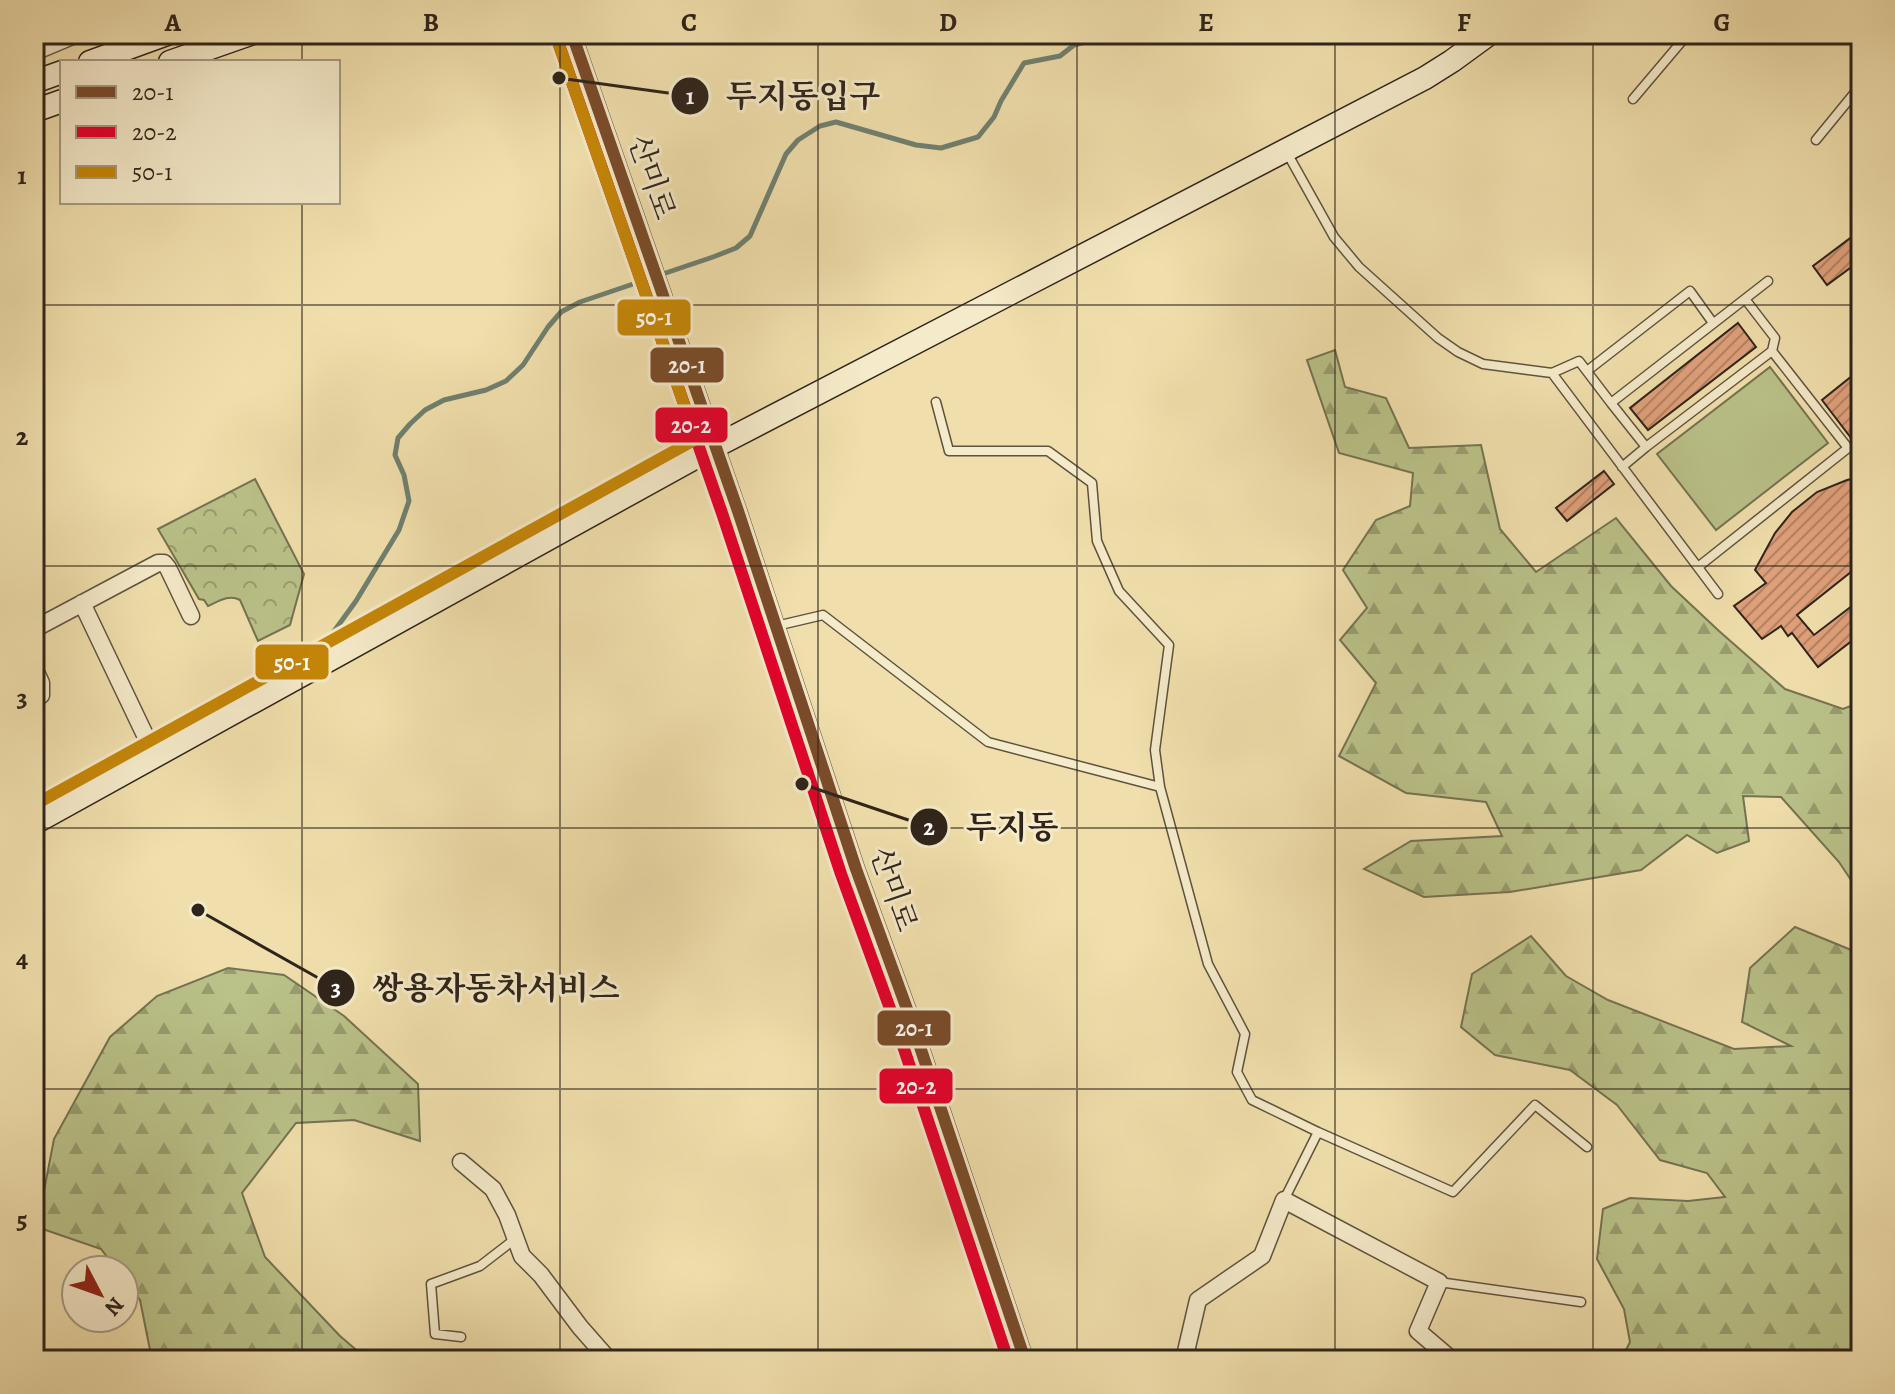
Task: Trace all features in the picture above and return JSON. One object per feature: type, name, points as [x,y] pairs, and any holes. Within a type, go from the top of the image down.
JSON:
[{"type":"street","points":[[34,52],[77,34]]},
{"type":"street","points":[[96,60],[167,34]]},
{"type":"street","points":[[176,60],[250,34]]},
{"type":"street","name":"산미로","points":[[572,34],[716,446],[856,869],[921,1049],[1025,1360]]},
{"type":"street","points":[[34,823],[716,446],[1425,78],[1489,34]]},
{"type":"street","points":[[34,82],[60,73]]},
{"type":"street","points":[[34,111],[60,102]]},
{"type":"street","points":[[34,629],[151,566],[164,563],[191,616]]},
{"type":"street","points":[[82,603],[155,756]]},
{"type":"street","points":[[34,668],[41,683],[41,695],[34,700]]},
{"type":"street","points":[[461,1162],[493,1189],[507,1215],[522,1256],[609,1360]]},
{"type":"street","points":[[1184,1360],[1198,1300],[1262,1256],[1284,1200],[1439,1282],[1418,1331],[1452,1360]]},
{"type":"lane","points":[[1633,99],[1688,34]]},
{"type":"lane","points":[[1816,140],[1861,85]]},
{"type":"lane","points":[[1285,150],[1334,237],[1359,267],[1438,338],[1467,358],[1483,364],[1552,373],[1579,361],[1646,447]]},
{"type":"lane","points":[[1611,403],[1768,281]]},
{"type":"lane","points":[[1587,371],[1690,291],[1713,323]]},
{"type":"lane","points":[[1622,467],[1772,351],[1775,338],[1745,299]]},
{"type":"lane","points":[[1698,567],[1848,448],[1772,351]]},
{"type":"lane","points":[[1552,373],[1718,594]]},
{"type":"lane","points":[[936,402],[949,451],[1048,451],[1092,483],[1097,541],[1119,591],[1169,645],[1155,750],[1160,787],[1208,964],[1245,1034],[1237,1072],[1252,1100],[1453,1192],[1535,1105],[1587,1147]]},
{"type":"lane","points":[[776,626],[823,615],[988,742],[1160,787]]},
{"type":"lane","points":[[1284,1200],[1318,1132]]},
{"type":"lane","points":[[461,1337],[435,1334],[431,1284],[480,1266],[515,1239]]},
{"type":"lane","points":[[1439,1282],[1581,1302]]},
{"type":"green space","points":[[1335,350],[1345,387],[1386,398],[1409,448],[1481,445],[1500,529],[1536,572],[1616,518],[1671,586],[1785,689],[1843,709],[1861,702],[1861,895],[1839,862],[1781,797],[1743,796],[1749,841],[1717,853],[1687,835],[1641,870],[1510,892],[1424,897],[1364,869],[1411,841],[1502,836],[1486,802],[1406,793],[1339,756],[1376,683],[1340,640],[1367,608],[1343,570],[1376,520],[1410,506],[1413,473],[1339,453],[1307,360]]},
{"type":"green space","points":[[1770,367],[1828,443],[1716,530],[1657,454]]},
{"type":"green space","points":[[255,479],[304,574],[290,625],[258,641],[240,600],[228,598],[208,606],[199,599],[158,529]]},
{"type":"green space","points":[[1795,927],[1861,954],[1861,1360],[1621,1360],[1630,1342],[1624,1309],[1597,1259],[1603,1209],[1630,1198],[1688,1201],[1725,1197],[1707,1173],[1660,1160],[1617,1105],[1570,1070],[1495,1055],[1461,1027],[1472,974],[1531,936],[1566,976],[1608,1000],[1734,1049],[1791,1046],[1742,1022],[1750,968]]},
{"type":"green space","points":[[228,968],[284,975],[344,1016],[418,1084],[420,1141],[354,1120],[296,1123],[242,1193],[265,1257],[340,1336],[368,1360],[152,1360],[140,1300],[140,1254],[105,1254],[101,1249],[37,1227],[54,1139],[110,1037],[157,996]]},
{"type":"building","points":[[1853,236],[1861,247],[1861,260],[1827,285],[1813,266]]},
{"type":"building","points":[[1738,323],[1756,347],[1648,430],[1630,408]]},
{"type":"building","points":[[1852,376],[1861,387],[1861,451],[1822,400]]},
{"type":"building","points":[[1604,471],[1614,484],[1567,521],[1556,508]]},
{"type":"building","points":[[1861,477],[1861,564],[1797,615],[1814,635],[1861,599],[1861,651],[1853,640],[1818,667],[1792,633],[1788,636],[1781,626],[1762,639],[1734,606],[1766,583],[1755,570],[1775,533],[1792,512],[1817,492]]},
{"type":"waterway","points":[[332,634],[399,530],[409,501],[404,475],[395,455],[398,438],[425,410],[444,400],[486,390],[506,381],[523,365],[561,312],[580,302],[736,248],[750,236],[786,154],[798,140],[820,126],[836,122],[916,145],[941,148],[978,137],[994,117],[1024,63],[1060,56],[1074,45],[1107,34]]},
{"type":"transit line","name":"20-1","points":[[572,34],[738,511],[856,869],[911,1020],[1025,1360]]},
{"type":"transit line","name":"20-2","points":[[557,39],[723,516],[841,874],[896,1025],[1008,1360]]},
{"type":"transit line","name":"50-1","points":[[34,805],[696,439],[557,39]]},
{"type":"place","name":"두지동입구","points":[[559,78]]},
{"type":"place","name":"두지동","points":[[802,784]]},
{"type":"place","name":"쌍용자동차서비스","points":[[198,910]]}]
